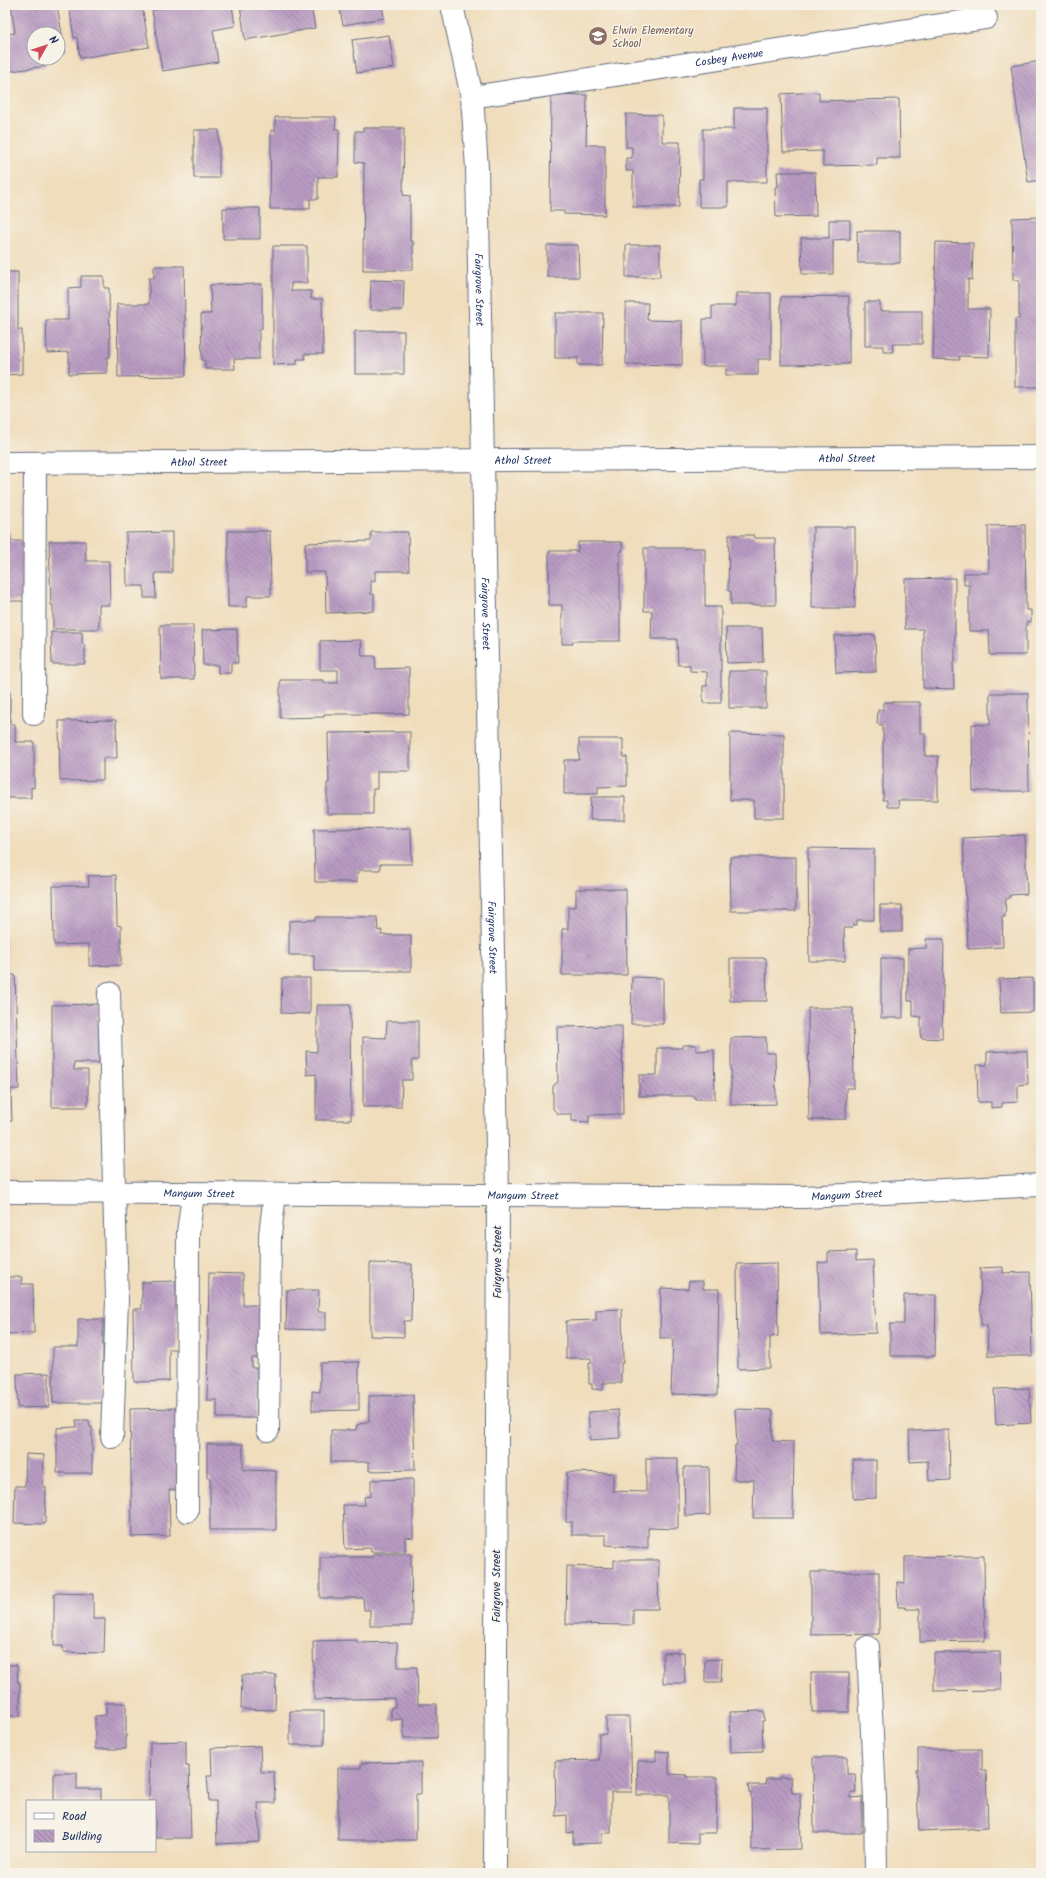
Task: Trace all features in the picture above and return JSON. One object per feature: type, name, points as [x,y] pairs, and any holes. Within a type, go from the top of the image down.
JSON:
[{"type":"street","name":"Fairgrove Street","points":[[452,5],[472,97],[478,168],[482,460],[498,1196],[495,1873]]},
{"type":"street","name":"Cosbey Avenue","points":[[472,97],[986,18]]},
{"type":"street","name":"Athol Street","points":[[5,463],[1041,457]]},
{"type":"street","points":[[34,714],[35,463]]},
{"type":"street","points":[[109,993],[116,1300],[112,1437]]},
{"type":"street","name":"Mangum Street","points":[[5,1192],[804,1197],[1041,1185]]},
{"type":"street","points":[[187,1511],[188,1233],[193,1194]]},
{"type":"street","points":[[268,1430],[270,1235],[275,1194]]},
{"type":"street","points":[[868,1647],[875,1799],[876,1873]]},
{"type":"building","points":[[11,5],[57,5],[61,26],[26,26],[26,66],[46,66],[5,72],[5,34],[15,33]]},
{"type":"building","points":[[69,5],[142,5],[149,47],[80,58],[77,37],[74,38]]},
{"type":"building","points":[[181,5],[232,5],[235,26],[213,30],[218,62],[162,71],[152,10]]},
{"type":"building","points":[[240,5],[311,5],[315,28],[245,40]]},
{"type":"building","points":[[339,5],[382,5],[384,18],[343,25]]},
{"type":"building","points":[[389,35],[394,68],[357,73],[352,40]]},
{"type":"building","points":[[1041,61],[1041,180],[1028,182],[1011,66]]},
{"type":"building","points":[[819,92],[819,101],[899,99],[900,158],[877,158],[877,165],[823,166],[823,151],[783,152],[781,94]]},
{"type":"building","points":[[551,94],[587,95],[586,145],[605,145],[605,215],[564,214],[564,211],[550,211]]},
{"type":"building","points":[[734,108],[767,108],[767,182],[728,182],[728,207],[699,207],[699,179],[703,179],[703,129],[734,129]]},
{"type":"building","points":[[626,114],[662,115],[662,142],[680,142],[679,207],[633,207],[633,171],[626,171],[626,158],[632,158],[632,147],[626,147]]},
{"type":"building","points":[[275,117],[336,117],[335,129],[339,129],[338,177],[318,177],[318,199],[310,199],[310,209],[270,209],[271,130],[275,131]]},
{"type":"building","points":[[363,128],[404,128],[403,195],[410,196],[410,241],[413,241],[413,270],[363,270],[364,163],[355,162],[355,131],[363,131]]},
{"type":"building","points":[[194,130],[219,130],[219,178],[194,178]]},
{"type":"building","points":[[777,172],[815,172],[816,216],[776,217],[775,187],[778,187]]},
{"type":"building","points":[[223,208],[260,208],[260,239],[223,239]]},
{"type":"building","points":[[1041,217],[1041,387],[1015,387],[1015,319],[1019,319],[1019,280],[1013,280],[1012,218]]},
{"type":"building","points":[[829,220],[850,220],[850,239],[833,240],[833,274],[802,274],[801,238],[829,238]]},
{"type":"building","points":[[857,231],[900,231],[900,263],[858,263]]},
{"type":"building","points":[[936,242],[973,243],[972,280],[968,279],[968,309],[990,309],[989,357],[959,356],[960,360],[933,359]]},
{"type":"building","points":[[547,245],[578,245],[579,277],[547,277]]},
{"type":"building","points":[[626,245],[660,245],[660,277],[626,277]]},
{"type":"building","points":[[273,246],[307,246],[307,283],[291,283],[291,291],[311,291],[311,299],[322,299],[323,354],[304,354],[305,359],[297,359],[297,364],[273,365]]},
{"type":"building","points":[[154,266],[184,266],[186,376],[118,377],[117,304],[149,304],[149,278],[154,278]]},
{"type":"building","points":[[5,272],[18,272],[18,330],[22,330],[22,374],[5,375]]},
{"type":"building","points":[[81,276],[104,276],[104,288],[109,288],[110,357],[107,357],[107,373],[69,374],[69,352],[47,353],[46,320],[68,320],[68,288],[81,287]]},
{"type":"building","points":[[371,280],[404,281],[403,310],[370,310]]},
{"type":"building","points":[[262,284],[262,329],[259,329],[259,359],[234,359],[235,369],[205,369],[205,360],[202,360],[201,314],[211,314],[210,285]]},
{"type":"building","points":[[736,293],[771,293],[771,359],[758,359],[758,375],[726,375],[726,366],[703,366],[703,319],[712,319],[712,306],[736,306]]},
{"type":"building","points":[[849,296],[849,364],[781,365],[781,297]]},
{"type":"building","points":[[865,302],[880,302],[880,311],[922,311],[922,344],[892,344],[893,352],[883,352],[883,346],[865,346]]},
{"type":"building","points":[[626,303],[648,303],[647,320],[682,321],[682,365],[626,364]]},
{"type":"building","points":[[555,313],[603,313],[602,365],[578,365],[578,358],[555,358]]},
{"type":"building","points":[[355,331],[404,331],[404,374],[355,374]]},
{"type":"building","points":[[1025,525],[1026,610],[1031,610],[1031,622],[1026,622],[1026,655],[990,655],[989,631],[969,631],[969,585],[964,585],[964,573],[989,573],[988,526]]},
{"type":"building","points":[[813,527],[855,527],[855,608],[812,608]]},
{"type":"building","points":[[228,531],[270,531],[271,596],[247,596],[247,607],[228,607]]},
{"type":"building","points":[[172,532],[172,573],[155,573],[156,598],[144,598],[144,586],[127,586],[126,533]]},
{"type":"building","points":[[371,532],[408,532],[409,571],[375,571],[375,581],[371,581],[371,594],[374,594],[374,611],[326,613],[325,572],[305,572],[305,543],[371,541]]},
{"type":"building","points":[[5,533],[10,533],[10,541],[24,541],[24,601],[5,601]]},
{"type":"building","points":[[729,535],[754,535],[755,538],[775,538],[776,605],[731,605],[731,591],[728,591]]},
{"type":"building","points":[[49,541],[85,541],[86,561],[109,561],[110,605],[99,605],[99,629],[53,629]]},
{"type":"building","points":[[578,542],[622,542],[623,551],[620,551],[620,641],[572,641],[573,644],[562,644],[562,605],[549,605],[549,551],[578,551]]},
{"type":"building","points":[[644,548],[705,548],[705,607],[721,607],[721,703],[703,703],[703,686],[707,686],[707,672],[690,671],[690,665],[678,665],[677,639],[651,639],[652,611],[644,611]]},
{"type":"building","points":[[955,578],[955,662],[953,662],[954,689],[923,688],[923,629],[905,629],[905,579]]},
{"type":"building","points":[[160,625],[193,625],[194,679],[161,679]]},
{"type":"building","points":[[5,628],[7,628],[7,659],[5,659]]},
{"type":"building","points":[[726,628],[762,628],[763,662],[727,663]]},
{"type":"building","points":[[237,629],[238,663],[231,663],[231,673],[218,673],[218,665],[203,665],[202,630]]},
{"type":"building","points":[[51,632],[82,632],[82,644],[85,645],[85,664],[52,664]]},
{"type":"building","points":[[875,635],[876,672],[836,673],[834,636]]},
{"type":"building","points":[[361,640],[362,656],[375,656],[376,669],[409,668],[409,714],[324,714],[324,717],[280,718],[280,680],[324,680],[324,683],[338,683],[338,670],[320,670],[320,641]]},
{"type":"building","points":[[729,671],[766,671],[766,708],[729,708]]},
{"type":"building","points":[[5,692],[10,692],[10,724],[15,724],[15,742],[34,742],[34,788],[31,787],[31,798],[5,798]]},
{"type":"building","points":[[990,693],[1028,693],[1029,791],[973,791],[972,724],[990,725]]},
{"type":"building","points":[[883,702],[920,702],[920,733],[925,733],[925,756],[938,756],[938,800],[898,800],[899,807],[887,807],[887,800],[883,800],[883,725],[877,724],[878,710],[883,710]]},
{"type":"building","points":[[116,720],[117,758],[103,758],[103,780],[60,781],[59,721]]},
{"type":"building","points":[[410,732],[410,771],[377,771],[377,789],[373,789],[373,814],[327,814],[327,783],[329,783],[328,733]]},
{"type":"building","points":[[730,733],[784,734],[784,818],[754,818],[754,800],[730,800]]},
{"type":"building","points":[[579,739],[623,739],[623,757],[627,757],[627,786],[598,787],[598,794],[564,794],[564,760],[579,760]]},
{"type":"building","points":[[591,797],[625,797],[625,820],[590,820]]},
{"type":"building","points":[[411,828],[412,864],[380,864],[380,870],[359,870],[359,873],[357,873],[357,882],[315,882],[314,829]]},
{"type":"building","points":[[1025,835],[1027,894],[1010,895],[1010,898],[1006,899],[1005,917],[1002,916],[1003,947],[968,949],[963,838]]},
{"type":"building","points":[[808,848],[874,849],[874,920],[857,920],[857,925],[853,925],[852,928],[844,928],[845,961],[809,961]]},
{"type":"building","points":[[730,857],[796,857],[796,911],[731,911]]},
{"type":"building","points":[[116,875],[117,925],[121,926],[121,965],[89,966],[89,944],[54,945],[53,886],[89,886],[88,876]]},
{"type":"building","points":[[576,889],[626,889],[627,975],[562,975],[562,929],[568,929],[568,907],[576,907]]},
{"type":"building","points":[[880,905],[902,905],[902,932],[880,932]]},
{"type":"building","points":[[316,917],[377,917],[378,931],[382,930],[381,935],[411,935],[411,971],[314,971],[314,955],[289,955],[289,921],[316,920]]},
{"type":"building","points":[[5,933],[8,975],[15,975],[19,1089],[11,1089],[12,1121],[5,1122]]},
{"type":"building","points":[[926,939],[944,939],[942,1039],[921,1038],[921,1017],[913,1016],[913,1001],[908,1001],[908,949],[926,948]]},
{"type":"building","points":[[730,958],[766,958],[767,1001],[730,1001]]},
{"type":"building","points":[[881,958],[903,958],[903,1018],[881,1018]]},
{"type":"building","points":[[1038,976],[1041,976],[1041,994],[1038,994]]},
{"type":"building","points":[[632,977],[663,978],[663,1024],[631,1024]]},
{"type":"building","points":[[282,978],[310,978],[310,1014],[281,1013]]},
{"type":"building","points":[[1033,978],[1033,1012],[1001,1013],[999,979]]},
{"type":"building","points":[[99,1004],[99,1063],[74,1063],[74,1070],[88,1070],[88,1107],[52,1107],[52,1005]]},
{"type":"building","points":[[317,1005],[350,1005],[351,1120],[316,1120],[316,1074],[307,1075],[306,1051],[317,1052]]},
{"type":"building","points":[[808,1008],[853,1008],[854,1088],[846,1088],[846,1119],[809,1120]]},
{"type":"building","points":[[387,1021],[418,1021],[418,1060],[412,1060],[412,1080],[402,1080],[401,1107],[363,1107],[363,1037],[386,1038]]},
{"type":"building","points":[[622,1026],[623,1114],[589,1115],[589,1122],[572,1121],[572,1114],[558,1114],[553,1109],[553,1086],[558,1082],[557,1027]]},
{"type":"building","points":[[766,1037],[766,1053],[775,1053],[776,1104],[731,1105],[731,1038]]},
{"type":"building","points":[[682,1045],[696,1045],[696,1051],[714,1050],[715,1099],[695,1099],[695,1096],[639,1096],[639,1075],[657,1075],[657,1048],[682,1048]]},
{"type":"building","points":[[1027,1051],[1028,1084],[1018,1085],[1018,1102],[1002,1103],[1002,1107],[991,1108],[991,1102],[978,1102],[977,1065],[987,1065],[987,1052]]},
{"type":"building","points":[[856,1251],[856,1261],[873,1260],[876,1333],[820,1335],[818,1263],[828,1262],[828,1252]]},
{"type":"building","points":[[370,1263],[412,1264],[411,1321],[404,1321],[404,1337],[370,1336]]},
{"type":"building","points":[[777,1263],[778,1336],[770,1337],[770,1368],[738,1369],[737,1264]]},
{"type":"building","points":[[1003,1267],[1003,1273],[1030,1272],[1032,1356],[988,1356],[987,1325],[981,1325],[980,1268]]},
{"type":"building","points":[[209,1273],[243,1274],[243,1305],[264,1305],[263,1358],[252,1358],[252,1368],[257,1368],[257,1418],[217,1418],[217,1400],[207,1400]]},
{"type":"building","points":[[5,1277],[22,1277],[21,1284],[33,1284],[34,1333],[5,1334]]},
{"type":"building","points":[[176,1281],[177,1349],[169,1349],[169,1381],[134,1382],[133,1309],[142,1309],[142,1282]]},
{"type":"building","points":[[689,1281],[703,1281],[703,1289],[719,1289],[717,1395],[671,1394],[673,1338],[660,1338],[661,1288],[688,1289]]},
{"type":"building","points":[[287,1290],[319,1290],[318,1312],[326,1312],[326,1330],[286,1329]]},
{"type":"building","points":[[904,1295],[936,1295],[935,1356],[890,1356],[890,1324],[904,1324]]},
{"type":"building","points":[[622,1309],[623,1363],[621,1363],[621,1383],[603,1383],[603,1390],[592,1389],[592,1384],[589,1384],[589,1363],[591,1363],[591,1358],[566,1358],[566,1321],[596,1320],[596,1310]]},
{"type":"building","points":[[78,1319],[103,1319],[103,1403],[53,1403],[53,1347],[78,1347]]},
{"type":"building","points":[[359,1362],[359,1410],[312,1411],[312,1391],[320,1392],[320,1363]]},
{"type":"building","points":[[49,1373],[49,1407],[18,1408],[17,1374]]},
{"type":"building","points":[[1029,1388],[1031,1423],[996,1425],[994,1389]]},
{"type":"building","points":[[413,1395],[415,1470],[369,1471],[369,1462],[331,1462],[331,1430],[356,1430],[357,1425],[369,1421],[369,1396]]},
{"type":"building","points":[[178,1408],[179,1490],[169,1490],[170,1536],[132,1537],[130,1409]]},
{"type":"building","points":[[735,1409],[773,1410],[772,1441],[794,1442],[793,1518],[753,1518],[754,1480],[734,1480],[735,1445],[737,1445]]},
{"type":"building","points":[[618,1410],[620,1438],[590,1440],[588,1412]]},
{"type":"building","points":[[76,1420],[89,1420],[90,1427],[92,1427],[92,1473],[57,1473],[57,1428],[77,1427]]},
{"type":"building","points":[[949,1430],[950,1480],[929,1481],[928,1461],[910,1462],[909,1431]]},
{"type":"building","points":[[207,1444],[243,1444],[243,1470],[276,1471],[276,1530],[210,1530],[210,1478],[207,1478]]},
{"type":"building","points":[[26,1454],[44,1455],[43,1487],[46,1487],[45,1524],[14,1523],[15,1486],[25,1486]]},
{"type":"building","points":[[646,1458],[678,1458],[678,1529],[648,1528],[648,1548],[606,1545],[606,1535],[572,1535],[572,1522],[566,1522],[567,1472],[613,1473],[613,1491],[646,1492]]},
{"type":"building","points":[[853,1460],[876,1460],[876,1498],[853,1499]]},
{"type":"building","points":[[684,1467],[709,1467],[710,1515],[685,1516]]},
{"type":"building","points":[[413,1479],[413,1538],[405,1537],[405,1552],[371,1552],[370,1548],[345,1549],[343,1505],[365,1505],[364,1497],[371,1496],[371,1480]]},
{"type":"building","points":[[373,1554],[411,1554],[412,1626],[370,1626],[370,1610],[364,1610],[363,1598],[320,1598],[320,1557],[373,1557]]},
{"type":"building","points":[[984,1556],[985,1641],[920,1642],[920,1609],[906,1609],[905,1607],[898,1607],[897,1582],[905,1583],[905,1557]]},
{"type":"building","points":[[614,1560],[659,1560],[658,1609],[633,1609],[633,1625],[566,1624],[567,1566],[614,1568]]},
{"type":"building","points":[[811,1572],[879,1572],[879,1634],[811,1635]]},
{"type":"building","points":[[54,1593],[93,1594],[93,1619],[105,1619],[104,1653],[63,1652],[63,1646],[54,1646]]},
{"type":"building","points":[[357,1640],[357,1643],[397,1642],[398,1667],[417,1667],[418,1704],[437,1704],[437,1738],[404,1738],[403,1719],[391,1720],[391,1707],[395,1707],[395,1698],[314,1700],[313,1641]]},
{"type":"building","points":[[684,1652],[685,1683],[663,1683],[663,1653]]},
{"type":"building","points":[[1000,1652],[1001,1690],[934,1691],[934,1653]]},
{"type":"building","points":[[722,1659],[721,1682],[705,1682],[705,1660]]},
{"type":"building","points":[[5,1665],[17,1665],[18,1683],[20,1683],[20,1716],[5,1716]]},
{"type":"building","points":[[811,1673],[849,1673],[849,1712],[812,1712]]},
{"type":"building","points":[[242,1675],[276,1675],[275,1710],[241,1709]]},
{"type":"building","points":[[106,1703],[126,1703],[126,1749],[95,1749],[95,1716],[106,1715]]},
{"type":"building","points":[[290,1711],[324,1711],[324,1745],[290,1745]]},
{"type":"building","points":[[764,1711],[764,1721],[762,1721],[763,1751],[731,1752],[730,1712]]},
{"type":"building","points":[[606,1717],[630,1717],[632,1792],[611,1792],[611,1833],[602,1833],[602,1843],[573,1844],[573,1832],[567,1833],[567,1815],[556,1816],[555,1761],[599,1760],[599,1734],[606,1734]]},
{"type":"building","points":[[186,1741],[186,1766],[189,1766],[191,1838],[156,1838],[156,1800],[149,1800],[150,1742]]},
{"type":"building","points":[[260,1746],[261,1772],[274,1772],[275,1803],[258,1803],[260,1842],[217,1844],[216,1801],[209,1801],[207,1776],[212,1776],[211,1748]]},
{"type":"building","points":[[918,1749],[982,1749],[982,1770],[986,1770],[988,1828],[919,1831],[916,1769],[918,1769]]},
{"type":"building","points":[[656,1751],[669,1752],[669,1774],[687,1775],[687,1777],[717,1777],[716,1833],[698,1833],[698,1844],[669,1843],[669,1795],[637,1795],[638,1761],[656,1761]]},
{"type":"building","points":[[813,1757],[847,1757],[847,1774],[855,1774],[856,1792],[851,1792],[851,1798],[862,1797],[862,1833],[814,1833]]},
{"type":"building","points":[[421,1762],[421,1794],[416,1794],[416,1840],[338,1840],[338,1768],[361,1768],[361,1763]]},
{"type":"building","points":[[54,1773],[77,1773],[77,1789],[101,1789],[101,1800],[54,1800]]},
{"type":"building","points":[[779,1777],[791,1777],[792,1793],[800,1793],[801,1849],[752,1850],[751,1793],[749,1793],[748,1785],[765,1785],[766,1779],[779,1779]]},
{"type":"place","name":"Elwin Elementary School","points":[[598,36]]}]
